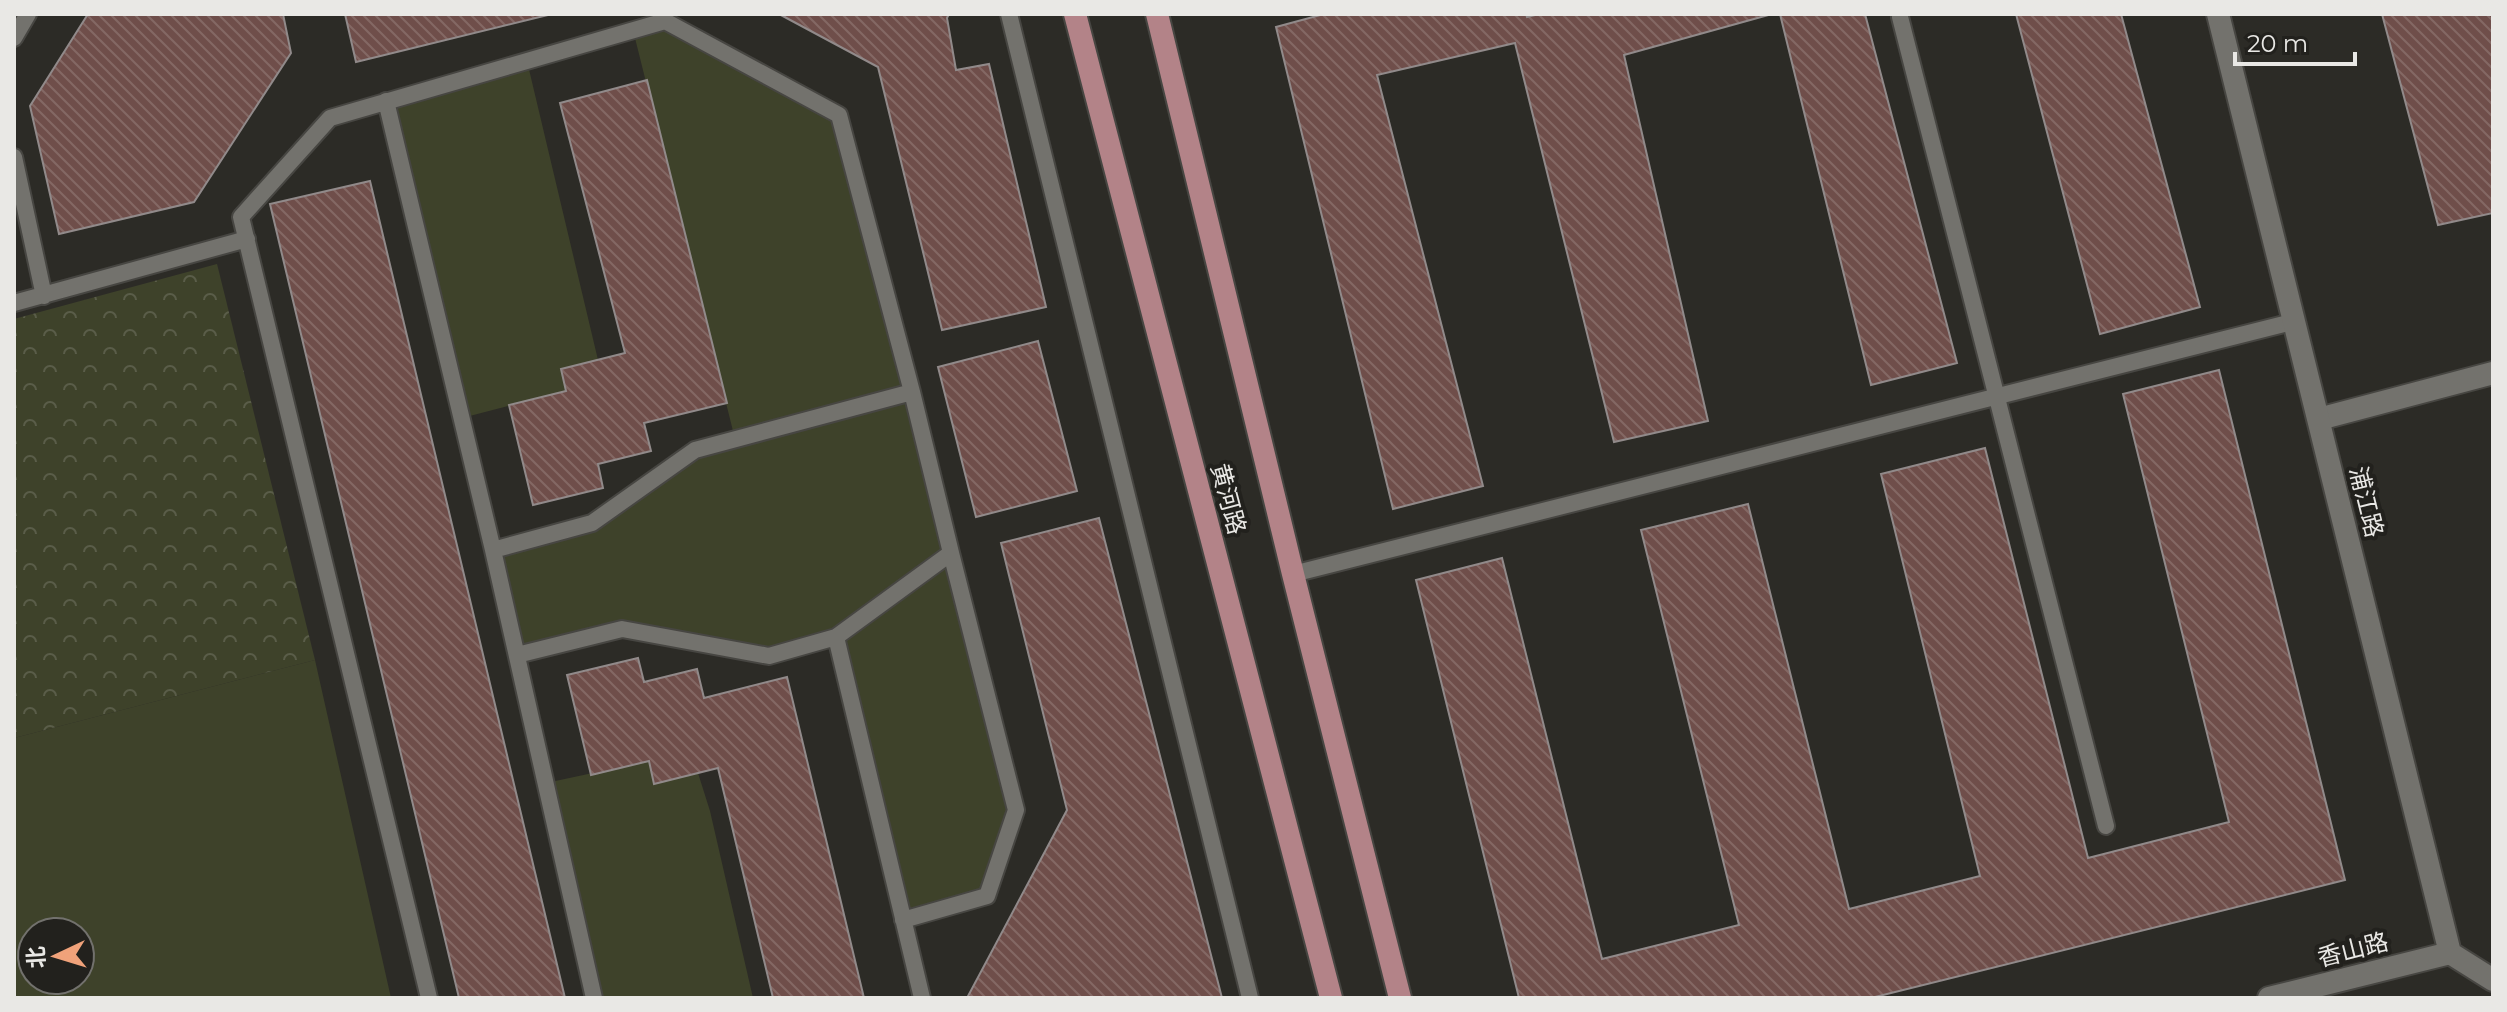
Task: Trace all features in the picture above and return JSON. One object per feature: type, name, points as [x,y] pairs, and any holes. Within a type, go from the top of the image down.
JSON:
[{"type":"main road","name":"黄河路","points":[[1075,14],[1331,998]]},
{"type":"main road","name":"黄河路","points":[[1157,14],[1400,998]]},
{"type":"street","name":"浦江路","points":[[2218,14],[2450,953]]},
{"type":"street","points":[[2319,419],[2493,373]]},
{"type":"street","points":[[2450,953],[2493,980]]},
{"type":"street","name":"香山路","points":[[2269,998],[2450,953]]},
{"type":"lane","points":[[14,38],[28,14]]},
{"type":"lane","points":[[1009,14],[1250,998]]},
{"type":"lane","points":[[1900,17],[2106,826]]},
{"type":"lane","points":[[429,998],[241,217],[330,118],[664,18],[839,115],[1016,810],[987,896],[903,920]]},
{"type":"lane","points":[[386,101],[493,550],[594,998]]},
{"type":"lane","points":[[14,157],[44,296]]},
{"type":"lane","points":[[14,303],[247,239]]},
{"type":"lane","points":[[1293,574],[2296,321]]},
{"type":"lane","points":[[493,550],[592,523],[695,450],[912,392]]},
{"type":"lane","points":[[517,655],[622,629],[769,656],[836,637],[951,553]]},
{"type":"lane","points":[[836,637],[922,998]]},
{"type":"green space","points":[[665,21],[839,115],[1016,810],[987,896],[903,920],[836,637],[769,656],[622,629],[517,655],[493,550],[592,523],[695,450],[735,439],[633,30]]},
{"type":"green space","points":[[527,61],[598,360],[561,369],[566,391],[462,418],[386,101]]},
{"type":"green space","points":[[217,264],[315,660],[14,738],[14,319]]},
{"type":"green space","points":[[315,660],[391,998],[14,998],[14,738]]},
{"type":"green space","points":[[649,761],[654,784],[698,773],[710,811],[753,998],[594,998],[546,783]]},
{"type":"building","points":[[88,14],[283,14],[291,53],[194,202],[59,234],[30,106]]},
{"type":"building","points":[[345,14],[552,14],[356,62]]},
{"type":"building","points":[[779,14],[949,14],[947,18],[956,70],[989,64],[1046,307],[942,330],[878,67]]},
{"type":"building","points":[[1324,14],[1526,14],[1527,17],[1539,14],[1772,14],[1624,55],[1708,421],[1614,442],[1515,43],[1377,75],[1483,486],[1393,509],[1276,27]]},
{"type":"building","points":[[1780,14],[1865,14],[1957,363],[1871,385]]},
{"type":"building","points":[[2016,14],[2121,14],[2200,307],[2100,334]]},
{"type":"building","points":[[2382,14],[2493,14],[2493,213],[2438,225]]},
{"type":"building","points":[[647,80],[727,403],[644,423],[651,451],[598,464],[603,488],[533,505],[509,405],[566,391],[561,369],[625,353],[560,103]]},
{"type":"building","points":[[370,181],[565,998],[459,998],[270,204]]},
{"type":"building","points":[[1038,341],[1077,491],[976,517],[938,367]]},
{"type":"building","points":[[2219,370],[2345,880],[1871,998],[1519,998],[1416,580],[1502,558],[1602,959],[1739,925],[1641,530],[1748,504],[1849,909],[1980,876],[1881,474],[1985,448],[2088,858],[2229,822],[2123,394]]},
{"type":"building","points":[[1099,518],[1222,998],[967,998],[1067,810],[1001,543]]},
{"type":"building","points":[[638,658],[644,682],[697,669],[704,698],[787,677],[864,998],[773,998],[718,768],[654,784],[649,761],[591,775],[567,675]]}]
